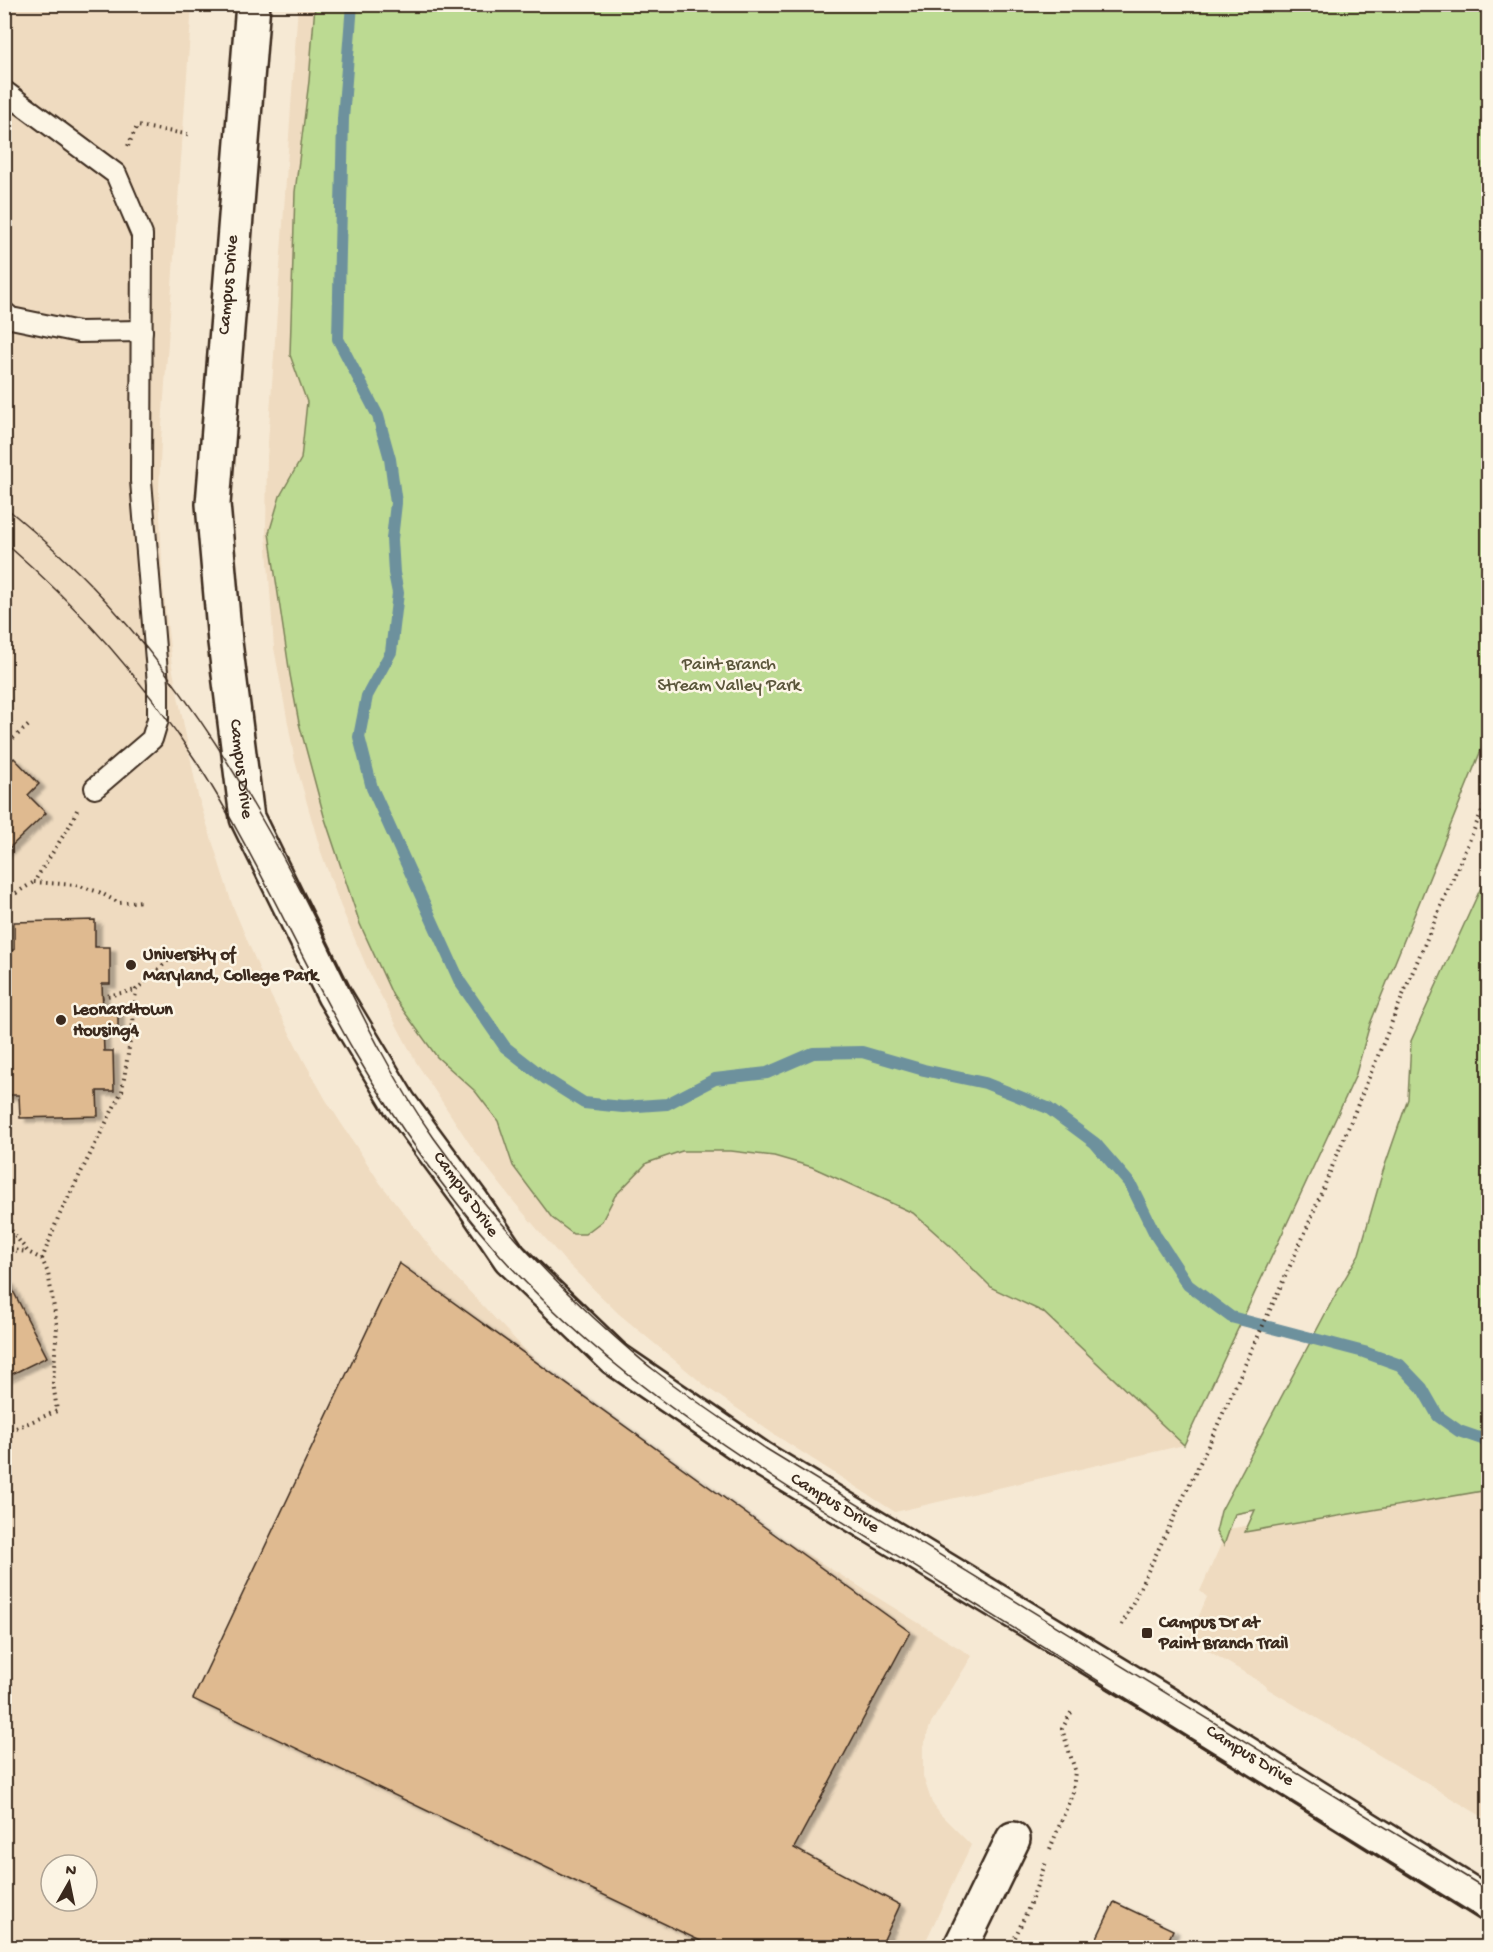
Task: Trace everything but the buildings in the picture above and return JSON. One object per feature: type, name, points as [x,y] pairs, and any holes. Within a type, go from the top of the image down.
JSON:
[{"type":"main road","name":"Campus Drive","points":[[254,4],[213,504],[225,642],[247,818],[334,995],[399,1103],[510,1258],[614,1358],[760,1458],[1152,1695],[1488,1904]]},
{"type":"main road","points":[[960,1947],[1013,1839]]},
{"type":"lane","points":[[4,91],[116,174],[142,234],[141,481],[158,684],[158,719],[152,739],[95,788]]},
{"type":"lane","points":[[4,312],[11,318],[79,332],[142,331]]},
{"type":"path","points":[[116,174],[137,126],[192,135]]},
{"type":"path","points":[[4,746],[29,725]]},
{"type":"path","points":[[1122,1625],[1209,1444],[1304,1235],[1488,796]]},
{"type":"path","points":[[4,894],[16,893],[34,882],[70,825],[78,806]]},
{"type":"path","points":[[34,882],[76,885],[99,892],[119,903],[143,901]]},
{"type":"path","points":[[102,997],[136,990],[175,954]]},
{"type":"path","points":[[42,1259],[58,1218],[122,1091],[136,990]]},
{"type":"path","points":[[104,1032],[131,1032]]},
{"type":"path","points":[[4,1221],[28,1252]]},
{"type":"path","points":[[4,1249],[28,1252],[42,1259],[48,1273],[57,1324],[53,1382],[57,1411],[4,1433]]},
{"type":"path","points":[[1010,1947],[1026,1914],[1073,1792],[1075,1770],[1062,1729],[1073,1709]]},
{"type":"shaded area","name":"University of Maryland, College Park","points":[[5,5],[192,5],[161,440],[159,491],[163,587],[172,666],[198,796],[232,904],[268,990],[326,1100],[380,1183],[446,1267],[530,1355],[566,1388],[703,1490],[972,1656],[931,1723],[923,1746],[923,1776],[932,1803],[971,1845],[923,1947],[5,1948]]},
{"type":"shaded area","name":"University of Maryland, College Park","points":[[298,5],[894,5],[883,1160],[1184,1445],[895,1512],[772,1433],[708,1388],[619,1314],[564,1260],[514,1202],[475,1152],[416,1062],[371,977],[341,907],[321,852],[295,761],[274,648],[266,534],[267,457]]},
{"type":"shaded area","points":[[1488,1485],[1488,1820],[1268,1689],[1189,1639],[1207,1597],[1200,1591],[1228,1529]]},
{"type":"green space","name":"Paint Branch Stream Valley Park","points":[[315,5],[1488,5],[1488,733],[1370,1024],[1355,1077],[1184,1445],[1043,1312],[992,1288],[913,1213],[812,1167],[774,1156],[731,1151],[682,1151],[647,1163],[615,1196],[602,1221],[585,1234],[573,1234],[552,1218],[513,1166],[498,1121],[475,1091],[437,1057],[393,996],[360,924],[324,816],[299,723],[269,533],[280,496],[301,459],[307,402],[290,355],[295,192],[309,81]]},
{"type":"green space","points":[[1488,872],[1488,1490],[1245,1532],[1255,1510],[1235,1514],[1224,1545],[1216,1532],[1221,1511],[1359,1254],[1383,1171],[1408,1099],[1411,1041]]},
{"type":"waterway","points":[[352,4],[343,119],[338,339],[378,416],[390,459],[396,503],[392,539],[398,593],[391,652],[367,696],[359,737],[372,788],[460,982],[505,1047],[546,1079],[584,1103],[623,1107],[667,1104],[715,1079],[767,1073],[813,1053],[862,1052],[924,1070],[985,1083],[1048,1108],[1095,1143],[1131,1185],[1156,1236],[1188,1285],[1231,1317],[1364,1352],[1400,1365],[1422,1388],[1438,1416],[1459,1431],[1488,1441]]},
{"type":"tram line","points":[[4,506],[49,544],[91,585],[150,652],[177,688],[203,724],[251,800],[311,911],[377,1043],[434,1138],[490,1209],[530,1254],[594,1318],[639,1358],[765,1448],[1488,1890]]},
{"type":"tram line","points":[[4,542],[83,618],[131,673],[176,731],[218,796],[335,1017],[388,1106],[460,1207],[500,1255],[548,1305],[599,1351],[653,1394],[766,1473],[1488,1923]]},
{"type":"place","name":"University of Maryland, College Park","points":[[131,965]]},
{"type":"place","name":"Leonardtown Housing4","points":[[61,1020]]},
{"type":"place","name":"Campus Dr at Paint Branch Trail","points":[[1147,1633]]}]
